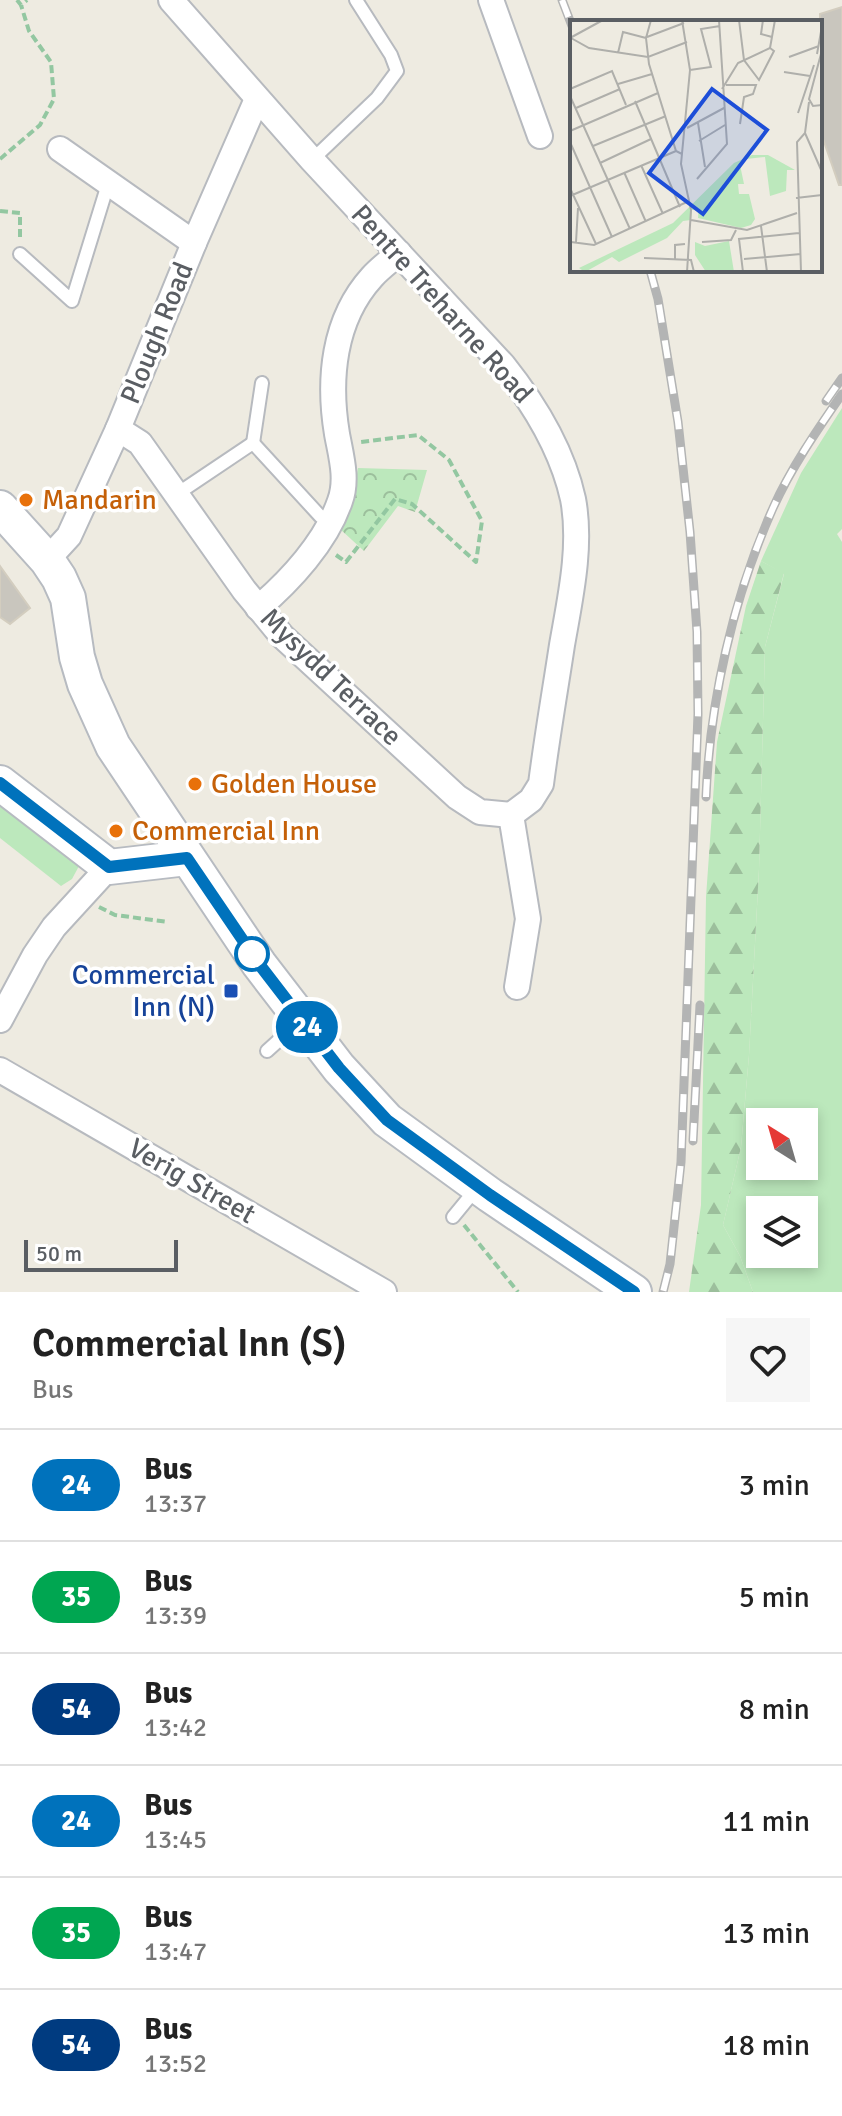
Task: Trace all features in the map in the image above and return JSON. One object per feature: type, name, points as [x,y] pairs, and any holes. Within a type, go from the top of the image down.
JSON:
[{"type":"main road","points":[[0,508],[47,560],[68,598],[77,657],[96,713],[113,746],[259,964],[339,1068],[387,1120],[600,1283],[634,1292]]},
{"type":"main road","points":[[0,783],[109,867],[187,858]]},
{"type":"street","name":"Pentre Treharne Road","points":[[171,0],[312,160],[530,398],[547,428],[573,500],[573,580],[541,784],[531,800],[511,815]]},
{"type":"street","points":[[491,0],[540,136]]},
{"type":"street","name":"Plough Road","points":[[47,560],[69,536],[118,429],[257,99]]},
{"type":"street","points":[[60,149],[194,243]]},
{"type":"street","points":[[258,608],[271,597],[324,532],[341,500],[344,483],[332,393],[338,339],[358,296],[372,277],[399,253]]},
{"type":"street","name":"Mysydd Terrace","points":[[118,429],[140,443],[258,608],[282,636],[457,797],[480,812],[511,815]]},
{"type":"street","points":[[511,815],[537,920],[517,987]]},
{"type":"street","points":[[0,1020],[54,927],[109,867]]},
{"type":"street","name":"Verig Street","points":[[0,1070],[384,1292]]},
{"type":"lane","points":[[312,160],[377,98],[397,71],[391,55],[356,0]]},
{"type":"lane","points":[[20,254],[72,301],[108,184]]},
{"type":"lane","points":[[177,494],[253,443],[262,383]]},
{"type":"lane","points":[[253,443],[320,516],[324,532]]},
{"type":"lane","points":[[267,1051],[302,1020]]},
{"type":"lane","points":[[458,1220],[478,1187]]},
{"type":"path","points":[[0,159],[40,125],[54,99],[51,62],[29,31],[19,2],[27,0]]},
{"type":"path","points":[[0,211],[20,213],[20,254]]},
{"type":"path","points":[[324,532],[346,562],[395,499],[412,504],[476,562],[482,521],[449,460],[418,435],[339,445]]},
{"type":"path","points":[[84,892],[103,911],[168,922]]},
{"type":"path","points":[[458,1220],[518,1292]]},
{"type":"green space","points":[[842,408],[842,529],[837,534],[842,542],[842,1292],[753,1292],[740,1256],[723,1225],[741,1147],[749,1055],[759,869],[765,647],[784,574],[761,561],[801,473]]},
{"type":"green space","points":[[358,468],[427,470],[415,512],[398,506],[364,551],[340,529],[350,510]]},
{"type":"green space","points":[[761,561],[784,573],[765,647],[759,869],[749,1055],[741,1147],[723,1225],[740,1256],[753,1292],[689,1292],[701,1205],[706,897],[717,742],[746,606]]},
{"type":"green space","points":[[0,800],[74,854],[79,866],[72,879],[61,886],[0,838]]},
{"type":"building","points":[[842,7],[842,185],[839,185],[822,136],[820,14]]},
{"type":"building","points":[[0,566],[30,608],[10,624],[0,617]]},
{"type":"railway","points":[[562,0],[570,21]]},
{"type":"railway","points":[[651,272],[658,299],[678,422],[697,632],[698,714],[681,1162],[670,1264],[663,1292]]},
{"type":"railway","points":[[826,401],[842,378]]},
{"type":"railway","points":[[706,797],[718,687],[746,577],[780,493],[842,394]]},
{"type":"railway","points":[[693,1141],[700,1005]]},
{"type":"bus line","name":"24","points":[[0,783],[109,867],[187,858],[259,964],[339,1068],[387,1120],[490,1195],[634,1292]]},
{"type":"place","name":"Mandarin","points":[[26,500]]},
{"type":"place","name":"Golden House","points":[[195,784]]},
{"type":"place","name":"Commercial Inn","points":[[116,831]]},
{"type":"place","name":"Commercial Inn (N)","points":[[231,991]]}]
